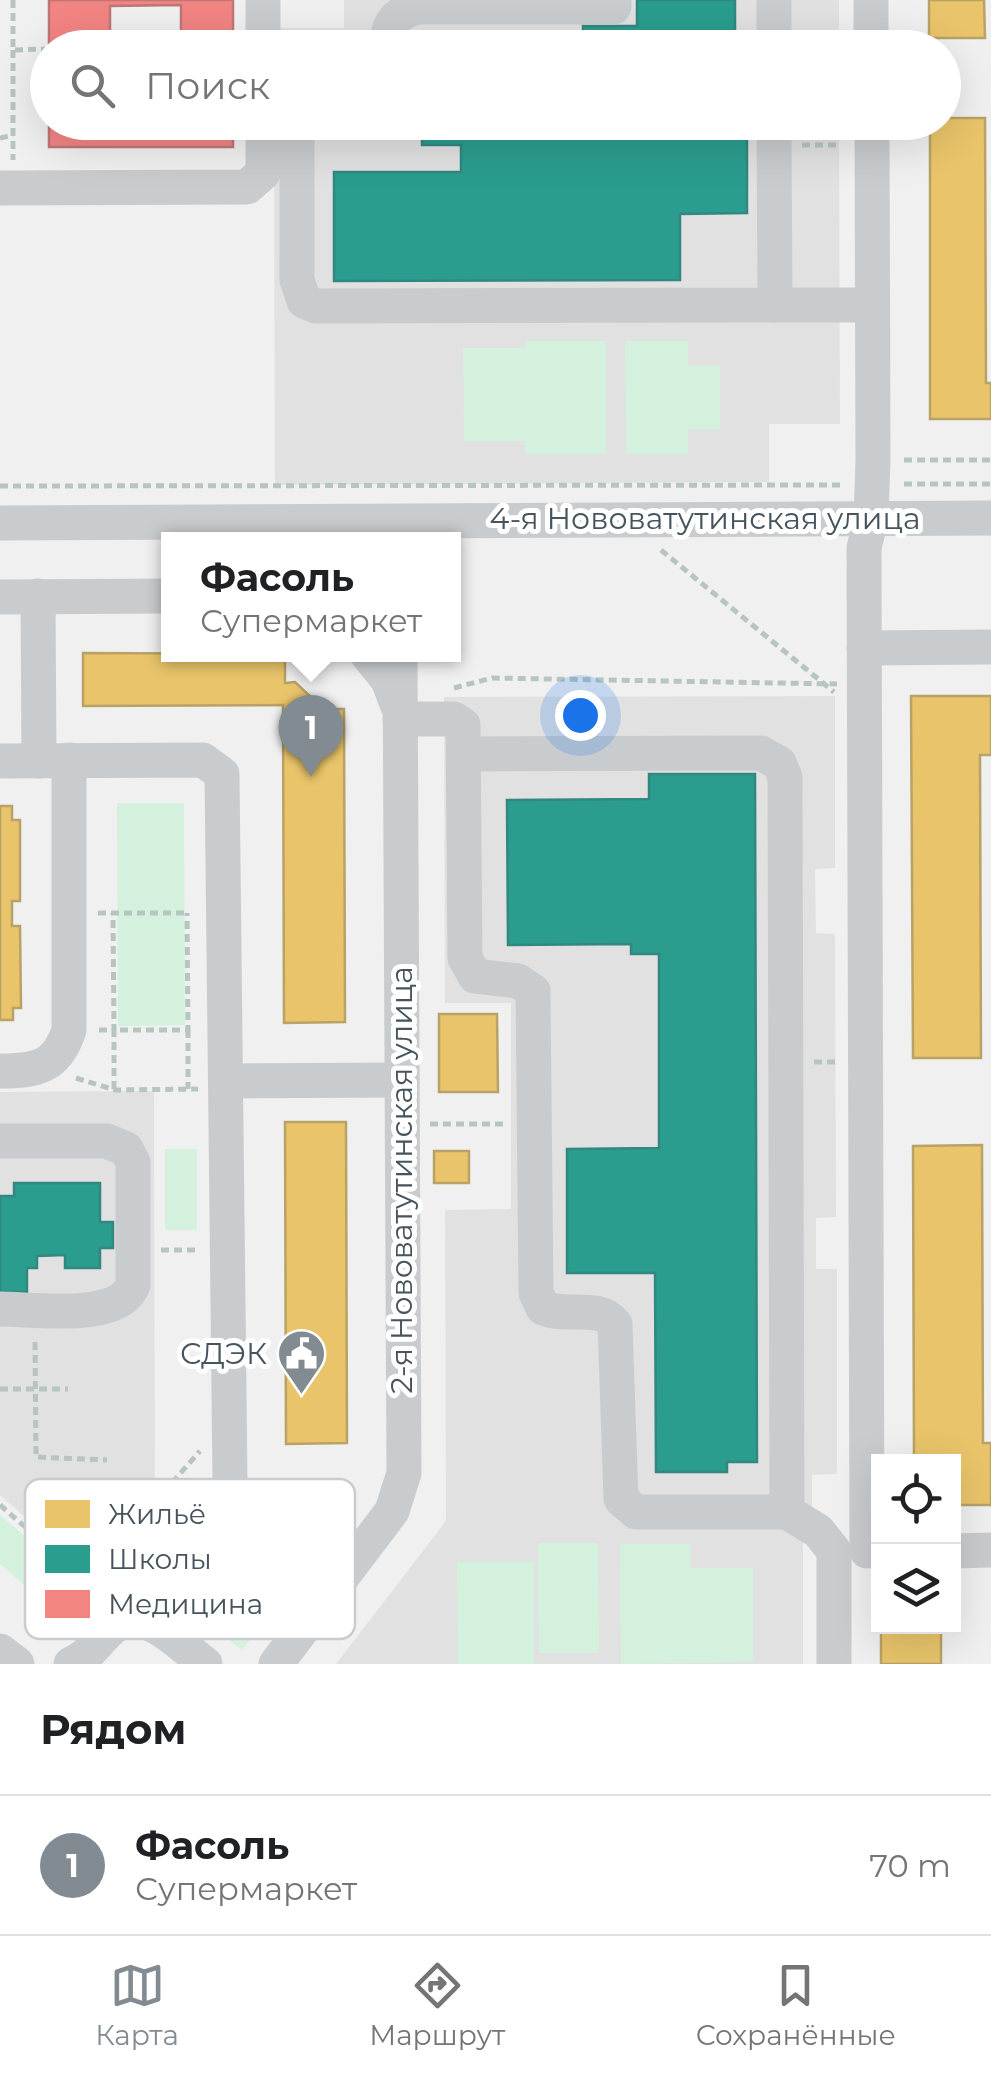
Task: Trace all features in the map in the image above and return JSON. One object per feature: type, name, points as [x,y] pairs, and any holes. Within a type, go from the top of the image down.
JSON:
[{"type":"street","points":[[263,0],[263,30]]},
{"type":"street","points":[[390,30],[391,21],[400,12],[418,7],[614,7],[614,0]]},
{"type":"street","points":[[774,0],[774,30]]},
{"type":"street","points":[[871,0],[871,30]]},
{"type":"street","points":[[7,188],[247,187],[263,173],[263,140]]},
{"type":"street","points":[[297,140],[297,280],[304,300],[316,306],[872,305]]},
{"type":"street","points":[[774,140],[775,305]]},
{"type":"street","points":[[834,1664],[860,1551],[866,1062],[864,548],[872,488],[872,140]]},
{"type":"street","name":"4-я Нововатутинская улица","points":[[0,522],[399,530],[872,488],[991,518]]},
{"type":"street","points":[[0,596],[161,596]]},
{"type":"street","points":[[0,1072],[24,1071],[62,1045],[70,913],[38,596]]},
{"type":"street","points":[[864,648],[991,647]]},
{"type":"street","points":[[373,662],[388,680],[400,717],[459,721],[465,754],[465,958],[475,976],[518,981],[533,991],[536,1294],[542,1308],[554,1313],[602,1313],[616,1324],[621,1499],[636,1512],[787,1512],[860,1551]]},
{"type":"street","name":"2-я Нововатутинская улица","points":[[355,1561],[392,1511],[404,1473],[400,662]]},
{"type":"street","points":[[465,754],[761,753],[779,763],[785,778],[787,1512]]},
{"type":"street","points":[[0,761],[203,760],[215,765],[222,774],[230,1479]]},
{"type":"street","points":[[226,1085],[402,1080]]},
{"type":"street","points":[[0,1141],[107,1141],[126,1150],[132,1162],[130,1294],[117,1306],[104,1309],[0,1310]]},
{"type":"street","points":[[961,1551],[991,1550]]},
{"type":"street","points":[[71,1664],[89,1656],[102,1639]]},
{"type":"street","points":[[171,1639],[205,1664]]},
{"type":"street","name":"2-я Нововатутинская улица","points":[[276,1664],[295,1639]]},
{"type":"street","points":[[0,1651],[17,1664]]},
{"type":"path","points":[[7,188],[14,135],[13,0]]},
{"type":"path","points":[[13,50],[30,50]]},
{"type":"path","points":[[0,138],[14,135]]},
{"type":"path","points":[[872,488],[991,460]]},
{"type":"path","points":[[0,486],[872,488],[991,484]]},
{"type":"path","points":[[658,548],[824,684],[865,701]]},
{"type":"path","points":[[452,688],[492,678],[824,684],[865,701]]},
{"type":"path","points":[[70,913],[225,913]]},
{"type":"path","points":[[113,913],[114,1090]]},
{"type":"path","points":[[188,913],[188,1090]]},
{"type":"path","points":[[188,1030],[114,1030],[62,1045],[72,1076],[114,1090],[188,1090],[226,1085]]},
{"type":"path","points":[[786,1063],[866,1062]]},
{"type":"path","points":[[402,1124],[535,1124]]},
{"type":"path","points":[[154,1250],[227,1250]]},
{"type":"path","points":[[35,1309],[38,1459],[107,1460]]},
{"type":"path","points":[[0,1389],[68,1389]]},
{"type":"path","points":[[175,1479],[228,1419]]},
{"type":"path","points":[[0,1505],[25,1527]]},
{"type":"shaded area","points":[[344,0],[839,0],[839,30],[274,30],[344,28]]},
{"type":"shaded area","points":[[274,140],[839,140],[840,424],[769,424],[769,482],[275,485]]},
{"type":"shaded area","points":[[835,696],[835,868],[815,869],[816,933],[835,934],[836,1217],[816,1218],[816,1269],[837,1269],[837,1474],[812,1475],[812,1507],[803,1529],[803,1664],[336,1664],[446,1521],[445,1210],[511,1209],[511,1003],[445,1003],[444,697]]},
{"type":"shaded area","points":[[154,1091],[155,1479],[25,1479],[25,1517],[0,1495],[0,1092]]},
{"type":"green space","points":[[526,341],[606,341],[606,454],[526,454],[525,441],[464,441],[463,348],[525,348]]},
{"type":"green space","points":[[625,341],[688,341],[688,366],[720,366],[720,429],[688,429],[688,454],[626,454]]},
{"type":"green space","points":[[117,803],[184,803],[185,1025],[118,1026]]},
{"type":"green space","points":[[165,1149],[197,1149],[197,1230],[165,1230]]},
{"type":"green space","points":[[0,1515],[25,1537],[25,1585],[0,1564]]},
{"type":"green space","points":[[538,1543],[598,1543],[599,1653],[539,1653]]},
{"type":"green space","points":[[620,1544],[690,1544],[690,1568],[753,1568],[753,1662],[621,1664]]},
{"type":"green space","points":[[457,1562],[534,1562],[534,1664],[458,1664]]},
{"type":"green space","points":[[228,1639],[251,1639],[242,1650]]},
{"type":"building: Жильё","points":[[929,0],[984,0],[985,38],[961,38],[961,30],[929,30]]},
{"type":"building: Жильё","points":[[961,118],[985,118],[986,383],[991,383],[991,419],[930,419],[930,140],[961,140]]},
{"type":"building: Жильё","points":[[83,653],[161,653],[161,662],[285,662],[285,683],[295,682],[312,698],[312,709],[344,709],[345,1022],[284,1023],[283,705],[83,706]]},
{"type":"building: Жильё","points":[[911,696],[991,696],[991,755],[980,755],[981,1058],[913,1058]]},
{"type":"building: Жильё","points":[[0,806],[12,806],[12,820],[20,820],[20,901],[12,901],[12,926],[20,926],[21,1008],[13,1008],[13,1020],[0,1020]]},
{"type":"building: Жильё","points":[[439,1014],[497,1014],[498,1092],[439,1092]]},
{"type":"building: Жильё","points":[[285,1122],[346,1122],[347,1443],[286,1444]]},
{"type":"building: Жильё","points":[[982,1145],[983,1443],[991,1443],[991,1505],[961,1505],[961,1454],[914,1454],[913,1146]]},
{"type":"building: Жильё","points":[[434,1151],[469,1151],[469,1183],[434,1183]]},
{"type":"building: Жильё","points":[[881,1634],[941,1634],[941,1664],[881,1664]]},
{"type":"building: Школы","points":[[637,0],[735,0],[735,30],[583,30],[583,26],[637,26]]},
{"type":"building: Школы","points":[[422,140],[747,140],[747,213],[680,214],[680,280],[334,281],[334,172],[461,172],[461,145],[422,145]]},
{"type":"building: Школы","points":[[649,774],[755,774],[757,1462],[727,1462],[727,1472],[656,1472],[655,1273],[567,1273],[567,1149],[659,1148],[659,954],[631,954],[631,944],[508,945],[507,800],[649,799]]},
{"type":"building: Школы","points":[[14,1183],[100,1183],[100,1222],[113,1222],[113,1248],[100,1248],[100,1268],[65,1268],[65,1255],[37,1256],[37,1268],[27,1268],[27,1292],[0,1292],[0,1196],[14,1196]]},
{"type":"building: Медицина","points":[[49,0],[233,0],[233,30],[181,30],[181,5],[110,6],[110,30],[49,30]]},
{"type":"building: Медицина","points":[[49,140],[233,140],[233,147],[49,147]]},
{"type":"place","name":"Фасоль","points":[[311,777]]},
{"type":"place","name":"СДЭК","points":[[302,1396]]}]
